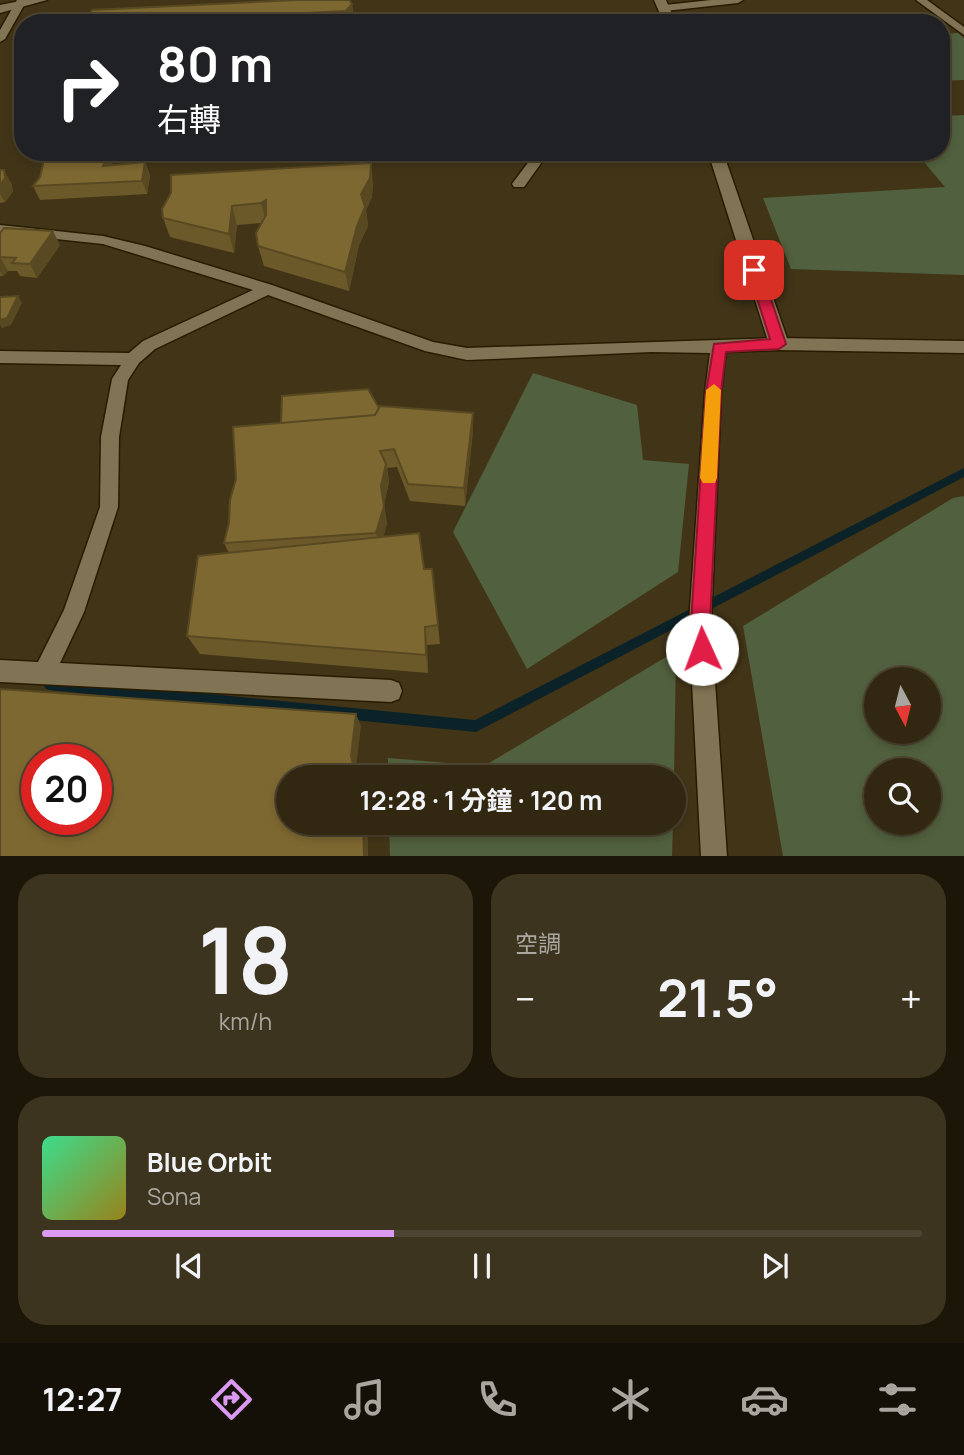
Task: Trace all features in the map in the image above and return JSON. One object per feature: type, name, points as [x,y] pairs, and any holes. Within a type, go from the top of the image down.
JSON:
[{"type":"street","points":[[0,9],[21,2],[41,0]]},
{"type":"street","points":[[718,161],[779,344]]},
{"type":"lane","points":[[663,4],[738,0]]},
{"type":"lane","points":[[921,0],[948,14]]},
{"type":"lane","points":[[0,39],[14,14]]},
{"type":"lane","points":[[950,16],[964,32]]},
{"type":"lane","points":[[519,184],[536,161]]},
{"type":"lane","points":[[0,229],[103,240],[140,248],[431,347],[467,354],[651,346],[779,344],[964,347]]},
{"type":"lane","points":[[44,673],[74,612],[109,506],[110,437],[120,379],[133,359],[149,345],[267,289]]},
{"type":"lane","points":[[714,856],[700,623],[713,392],[719,347]]},
{"type":"lane","points":[[0,357],[133,359]]},
{"type":"lane","points":[[0,671],[391,691]]},
{"type":"green space","points":[[958,33],[964,38],[964,80],[950,81],[950,34]]},
{"type":"green space","points":[[964,115],[964,275],[791,269],[763,198],[945,187],[923,161],[950,161],[950,116]]},
{"type":"green space","points":[[533,373],[637,405],[643,460],[689,464],[678,572],[527,669],[453,532]]},
{"type":"green space","points":[[964,496],[964,856],[783,856],[743,626],[953,498]]},
{"type":"green space","points":[[676,651],[674,765],[486,765]]},
{"type":"green space","points":[[388,758],[472,765],[388,765]]},
{"type":"green space","points":[[389,835],[673,835],[672,856],[390,856]]},
{"type":"building","points":[[297,0],[349,0],[352,4],[346,11],[289,14],[90,14],[92,10]]},
{"type":"building","points":[[44,161],[105,161],[103,166],[145,162],[142,181],[33,186],[40,177]]},
{"type":"building","points":[[371,163],[370,178],[361,194],[365,207],[345,272],[258,246],[256,233],[266,215],[266,200],[232,206],[229,234],[163,218],[162,209],[171,193],[171,175]]},
{"type":"building","points":[[0,170],[4,170],[5,178],[0,185]]},
{"type":"building","points":[[4,228],[53,231],[30,264],[12,263],[16,258],[0,257],[0,233]]},
{"type":"building","points":[[18,296],[7,318],[0,320],[0,297]]},
{"type":"building","points":[[368,389],[379,408],[375,415],[281,423],[282,396]]},
{"type":"building","points":[[380,406],[473,413],[464,488],[408,484],[394,449],[380,451],[386,464],[381,486],[384,506],[376,533],[224,543],[236,479],[233,427],[375,415]]},
{"type":"building","points":[[419,533],[424,569],[432,569],[438,625],[425,627],[426,655],[187,636],[198,556]]},
{"type":"building","points":[[0,689],[356,714],[351,756],[353,765],[276,765],[276,835],[363,835],[364,856],[0,856]]},
{"type":"waterway","points":[[49,684],[476,726],[964,472]]},
{"type":"slow traffic","points":[[709,478],[714,390]]},
{"type":"route","points":[[702,649],[700,623],[713,392],[719,347],[779,344],[754,270]]}]
